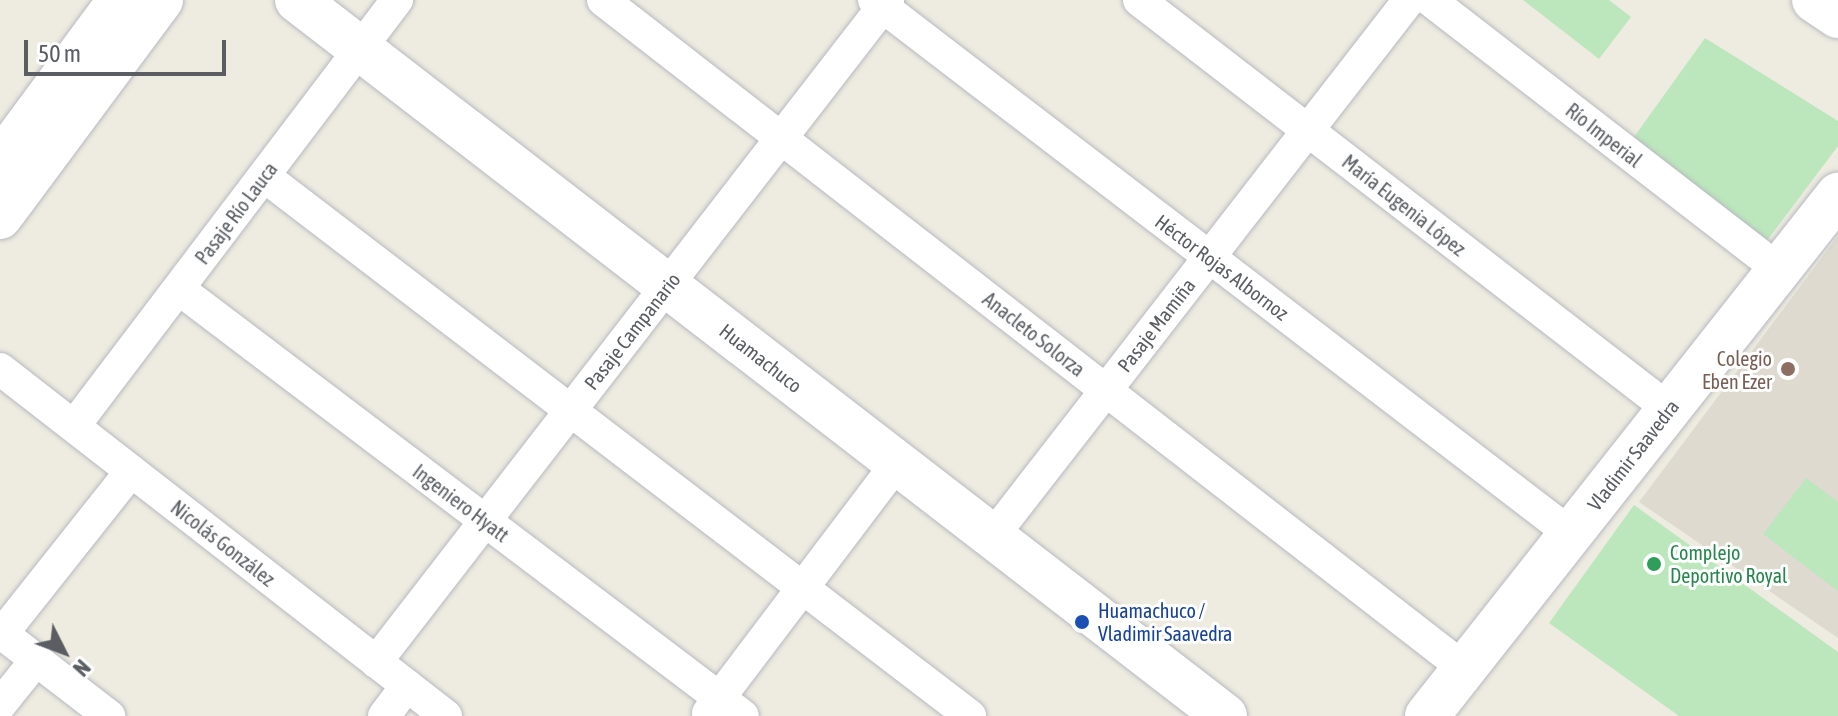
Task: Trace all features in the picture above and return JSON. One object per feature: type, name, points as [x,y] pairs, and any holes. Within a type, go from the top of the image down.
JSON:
[{"type":"street","points":[[0,162],[120,0]]},
{"type":"street","points":[[0,217],[161,0]]},
{"type":"street","name":"Huamachuco","points":[[297,0],[1220,715]]},
{"type":"street","name":"Pasaje Río Lauca","points":[[74,426],[397,0]]},
{"type":"street","name":"Anacleto Solorza","points":[[603,0],[1465,669]]},
{"type":"street","name":"María Eugenia López","points":[[1139,0],[1669,409]]},
{"type":"street","name":"Pasaje Mamiña","points":[[992,537],[1409,0]]},
{"type":"street","name":"Río Imperial","points":[[1430,0],[1779,270]]},
{"type":"street","points":[[1814,0],[1838,16]]},
{"type":"street","name":"Pasaje Campanario","points":[[376,662],[781,139],[882,2]]},
{"type":"street","name":"Héctor Rojas Albornoz","points":[[882,2],[1571,534]]},
{"type":"street","points":[[264,176],[573,408],[970,716]]},
{"type":"street","name":"Vladimir Saavedra","points":[[1427,716],[1838,195]]},
{"type":"street","name":"Ingeniero Hyatt","points":[[179,289],[485,521],[723,710]]},
{"type":"street","name":"Nicolás González","points":[[0,369],[446,716]]},
{"type":"street","points":[[723,710],[804,587],[897,463]]},
{"type":"street","points":[[109,716],[1,633],[131,471]]},
{"type":"street","points":[[0,705],[36,660]]},
{"type":"street","points":[[384,716],[407,686]]},
{"type":"shaded area","name":"Colegio Eben Ezer","points":[[1838,236],[1838,638],[1639,502]]},
{"type":"green space","points":[[1523,0],[1609,0],[1631,17],[1599,59]]},
{"type":"green space","points":[[1705,38],[1838,121],[1838,146],[1766,242],[1634,137]]},
{"type":"green space","points":[[1806,478],[1838,502],[1838,591],[1763,534]]},
{"type":"green space","name":"Complejo Deportivo Royal","points":[[1634,505],[1838,652],[1838,716],[1679,716],[1549,623]]},
{"type":"place","name":"Colegio Eben Ezer","points":[[1788,369]]},
{"type":"place","name":"Complejo Deportivo Royal","points":[[1654,564]]},
{"type":"place","name":"Huamachuco / Vladimir Saavedra","points":[[1082,622]]}]
